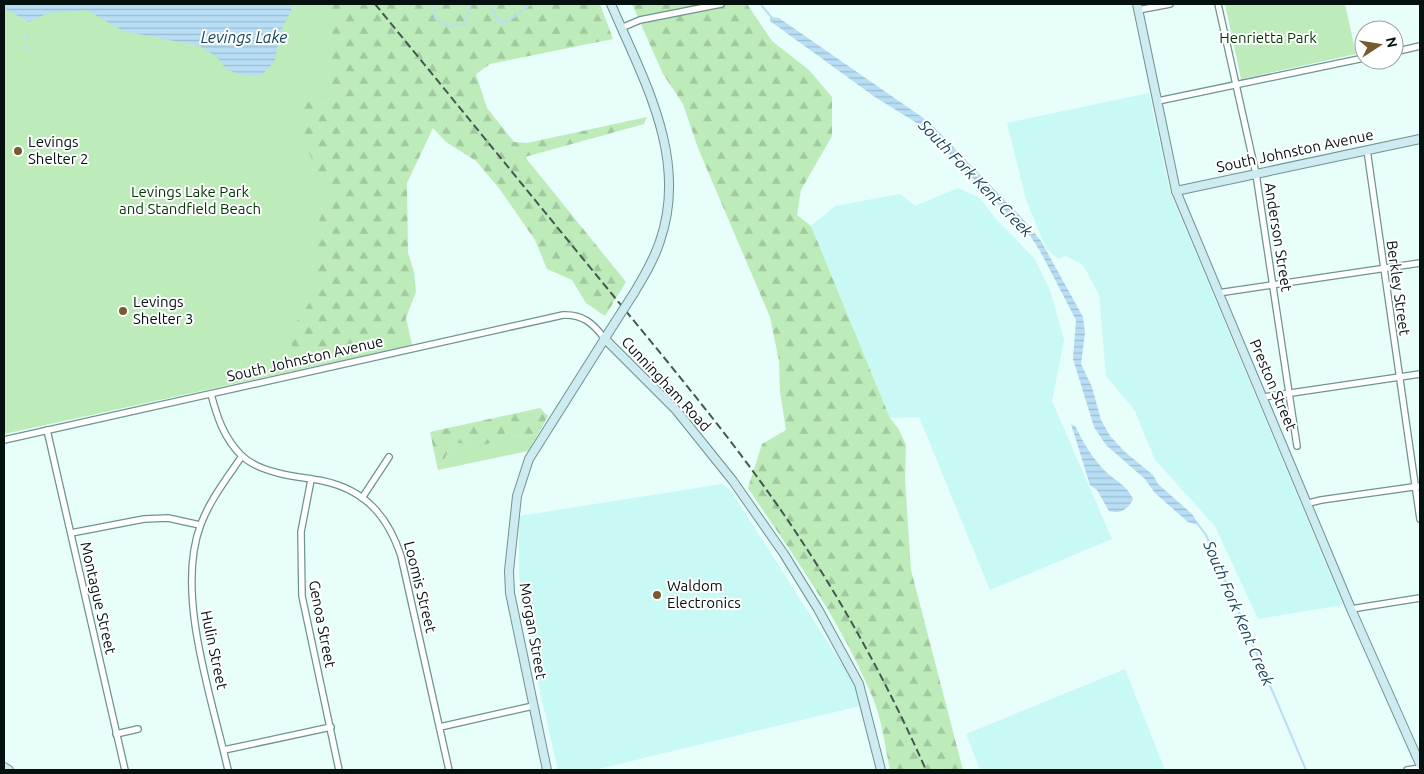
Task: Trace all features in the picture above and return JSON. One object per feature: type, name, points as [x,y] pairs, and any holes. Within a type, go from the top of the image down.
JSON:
[{"type":"street","name":"Cunningham Road","points":[[612,4],[660,122],[666,146],[669,173],[669,201],[661,239],[652,261],[634,293],[604,338],[676,410],[733,481],[818,609],[851,666],[866,704],[881,770]]},
{"type":"street","points":[[621,28],[640,20],[721,4]]},
{"type":"street","points":[[1138,7],[1170,4]]},
{"type":"street","name":"Anderson Street","points":[[1218,4],[1256,174],[1297,446]]},
{"type":"street","name":"Preston Street","points":[[1138,7],[1176,191],[1264,397],[1351,609],[1420,764]]},
{"type":"street","points":[[1404,50],[1420,46]]},
{"type":"street","points":[[1158,101],[1354,60]]},
{"type":"street","name":"South Johnston Avenue","points":[[1176,191],[1420,139]]},
{"type":"street","name":"Berkley Street","points":[[1367,150],[1398,376],[1418,486],[1420,519]]},
{"type":"street","points":[[1218,293],[1420,263]]},
{"type":"street","name":"South Johnston Avenue","points":[[4,440],[563,315],[574,314],[589,321],[604,338]]},
{"type":"street","name":"Morgan Street","points":[[547,770],[510,592],[509,571],[518,496],[533,451],[604,338]]},
{"type":"street","points":[[1264,397],[1420,374]]},
{"type":"street","name":"Loomis Street","points":[[211,394],[219,424],[242,456],[265,470],[342,487],[362,498],[380,512],[396,541],[449,770]]},
{"type":"street","name":"Montague Street","points":[[47,430],[124,770]]},
{"type":"street","name":"Hulin Street","points":[[228,770],[194,624],[192,589],[200,525],[223,484],[242,456]]},
{"type":"street","points":[[362,498],[389,457]]},
{"type":"street","name":"Genoa Street","points":[[311,480],[301,532],[302,596],[339,770]]},
{"type":"street","points":[[1308,503],[1418,486]]},
{"type":"street","points":[[70,533],[144,519],[168,518],[200,525]]},
{"type":"street","points":[[1351,609],[1420,598]]},
{"type":"street","points":[[440,727],[533,706]]},
{"type":"street","points":[[224,750],[331,727]]},
{"type":"street","points":[[116,734],[138,729]]},
{"type":"street","points":[[4,767],[9,770]]},
{"type":"street","points":[[1407,770],[1420,768]]},
{"type":"shaded area","points":[[1149,93],[1170,192],[1343,605],[1258,619],[1215,526],[1155,460],[1135,411],[1106,376],[1099,294],[1083,265],[1066,256],[1058,259],[1046,248],[1026,200],[1007,123]]},
{"type":"shaded area","points":[[958,188],[980,198],[995,218],[1035,259],[1051,293],[1064,340],[1052,401],[1112,539],[990,590],[919,417],[890,418],[811,226],[835,206],[900,194],[915,206]]},
{"type":"shaded area","points":[[722,484],[731,491],[853,682],[860,706],[594,770],[558,770],[538,683],[519,577],[519,516]]},
{"type":"shaded area","points":[[1125,669],[1165,770],[980,770],[966,734]]},
{"type":"green space","name":"Levings Lake Park and Standfield Beach","points":[[4,4],[338,4],[412,345],[4,434]]},
{"type":"green space","points":[[325,4],[600,4],[613,39],[490,64],[476,74],[487,108],[514,142],[527,143],[647,117],[644,124],[525,157],[626,282],[605,316],[586,303],[572,280],[547,269],[535,240],[499,188],[476,161],[446,142],[433,128],[407,183],[408,253],[414,272],[416,292],[402,328],[394,339],[295,354],[290,340],[297,321],[310,302],[316,283],[317,246],[315,234],[328,192],[309,153],[297,109],[311,100],[326,96],[332,66]]},
{"type":"green space","points":[[632,4],[747,4],[772,41],[809,70],[832,97],[832,136],[801,190],[797,215],[811,226],[890,418],[898,428],[906,445],[905,480],[911,570],[963,770],[890,770],[878,714],[860,668],[831,615],[799,563],[748,488],[762,444],[786,430],[780,392],[779,361],[770,317],[698,148],[683,104],[663,74]]},
{"type":"green space","name":"Henrietta Park","points":[[1225,4],[1345,4],[1354,45],[1354,54],[1241,79]]},
{"type":"green space","points":[[540,408],[548,416],[538,434],[517,438],[506,432],[495,441],[484,445],[457,443],[448,451],[443,463],[437,466],[430,432]]},
{"type":"green space","points":[[506,432],[517,438],[538,434],[528,451],[438,470],[437,466],[443,463],[448,451],[457,443],[475,445]]},
{"type":"water","name":"Levings Lake","points":[[4,4],[291,4],[291,11],[280,32],[275,60],[264,73],[258,76],[247,76],[227,70],[217,57],[199,46],[123,31],[87,10],[48,13],[29,22],[4,8]]},
{"type":"water","points":[[770,17],[779,18],[929,122],[1022,218],[1041,241],[1083,317],[1085,333],[1081,364],[1092,387],[1101,420],[1110,436],[1125,452],[1153,475],[1158,484],[1192,514],[1199,525],[1188,522],[1155,493],[1145,479],[1106,445],[1094,427],[1073,359],[1076,320],[1031,237],[920,125],[875,97],[770,21]]},
{"type":"water","points":[[1071,424],[1075,426],[1101,467],[1131,494],[1133,499],[1129,506],[1123,510],[1117,512],[1109,511],[1097,490],[1090,485]]},
{"type":"waterway","name":"South Fork Kent Creek","points":[[434,4],[435,18],[445,25],[452,26],[464,24],[471,4]]},
{"type":"waterway","name":"South Fork Kent Creek","points":[[489,4],[498,20],[502,23],[513,18],[530,4]]},
{"type":"waterway","name":"South Fork Kent Creek","points":[[762,6],[772,18]]},
{"type":"waterway","name":"South Fork Kent Creek","points":[[1197,523],[1206,535],[1306,770]]},
{"type":"railway","points":[[375,4],[682,380],[755,474],[804,544],[849,618],[870,655],[926,770]]},
{"type":"place","name":"Levings Shelter 2","points":[[18,151]]},
{"type":"place","name":"Levings Shelter 3","points":[[123,311]]},
{"type":"place","name":"Waldom Electronics","points":[[657,595]]}]
